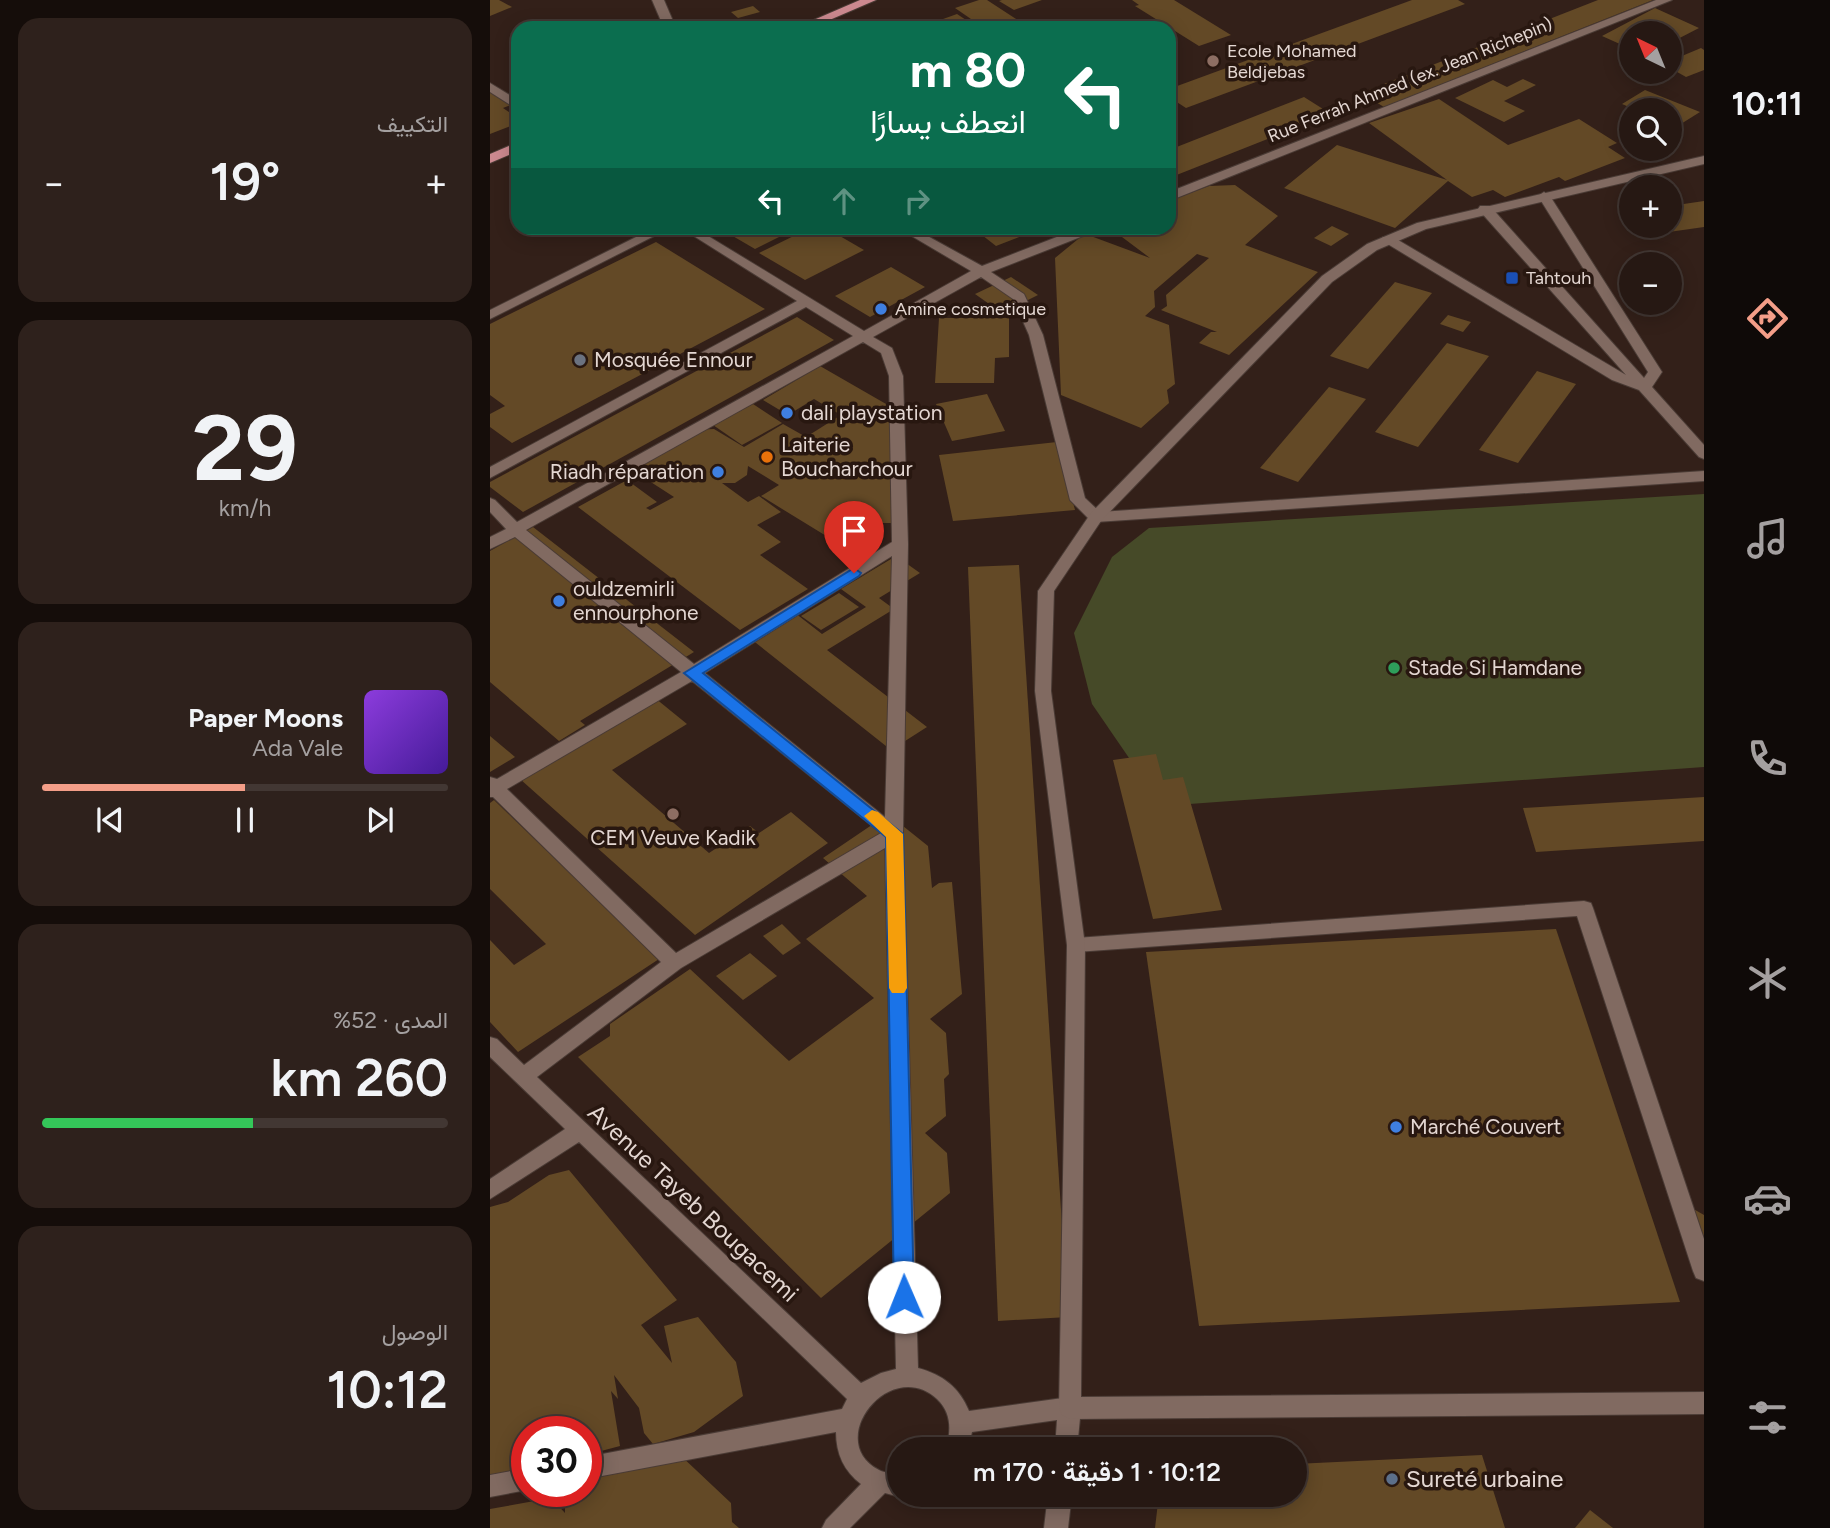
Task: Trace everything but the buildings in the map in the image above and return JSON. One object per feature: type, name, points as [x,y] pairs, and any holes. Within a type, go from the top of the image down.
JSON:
[{"type":"main road","points":[[818,21],[870,0]]},
{"type":"main road","points":[[490,159],[511,149]]},
{"type":"street","points":[[658,0],[667,21]]},
{"type":"street","name":"Rue Ferrah Ahmed (ex. Jean Richepin)","points":[[1176,194],[1666,0]]},
{"type":"street","points":[[490,87],[511,101]]},
{"type":"street","points":[[1067,1437],[1070,1408],[1076,945],[1042,691],[1046,591],[1096,517],[1327,279],[1372,247],[1422,226],[1485,209],[1704,160]]},
{"type":"street","points":[[1544,196],[1655,372],[1644,387]]},
{"type":"street","points":[[1485,209],[1704,454]]},
{"type":"street","points":[[490,315],[649,235]]},
{"type":"street","points":[[699,235],[887,351],[895,376],[901,544],[894,834],[907,1377]]},
{"type":"street","points":[[917,235],[981,271],[1019,297],[1036,335],[1078,500],[1096,517],[1704,476]]},
{"type":"street","points":[[490,544],[981,271],[1073,235]]},
{"type":"street","points":[[1388,240],[1617,377],[1644,387]]},
{"type":"street","points":[[490,473],[808,301]]},
{"type":"street","points":[[490,503],[516,530],[894,834]]},
{"type":"street","points":[[674,963],[492,787],[692,673],[901,544]]},
{"type":"street","points":[[522,1077],[674,963],[894,834]]},
{"type":"street","points":[[1076,945],[1584,908],[1704,1271]]},
{"type":"street","name":"Avenue Tayeb Bougacemi","points":[[490,1045],[861,1398]]},
{"type":"street","points":[[490,1190],[579,1131]]},
{"type":"street","points":[[887,1483],[864,1475],[852,1461],[846,1444],[848,1419],[861,1398],[874,1387],[907,1377],[937,1386],[953,1402],[961,1423],[959,1437]]},
{"type":"street","points":[[961,1423],[1070,1408],[1704,1403]]},
{"type":"street","points":[[602,1465],[848,1419]]},
{"type":"street","points":[[490,1486],[511,1482]]},
{"type":"street","points":[[834,1528],[887,1486]]},
{"type":"street","points":[[1056,1528],[1058,1507]]},
{"type":"green space","name":"Stade Si Hamdane","points":[[1704,494],[1704,767],[1162,806],[1092,704],[1074,633],[1112,557],[1149,528]]},
{"type":"slow traffic","points":[[872,816],[894,834],[898,988]]},
{"type":"place","name":"Ecole Mohamed Beldjebas","points":[[1213,61]]},
{"type":"place","name":"Tahtouh","points":[[1512,278]]},
{"type":"place","name":"Amine cosmetique","points":[[881,309]]},
{"type":"place","name":"Mosquée Ennour","points":[[580,360]]},
{"type":"place","name":"dali playstation","points":[[787,413]]},
{"type":"place","name":"Laiterie Boucharchour","points":[[767,457]]},
{"type":"place","name":"Riadh réparation","points":[[718,472]]},
{"type":"place","name":"ouldzemirli ennourphone","points":[[559,601]]},
{"type":"place","name":"Stade Si Hamdane","points":[[1394,668]]},
{"type":"place","name":"CEM Veuve Kadik","points":[[673,814]]},
{"type":"place","name":"Marché Couvert","points":[[1396,1127]]},
{"type":"place","name":"Sureté urbaine","points":[[1392,1479]]},
{"type":"route","points":[[854,573],[692,673],[894,834],[904,1297]]}]
